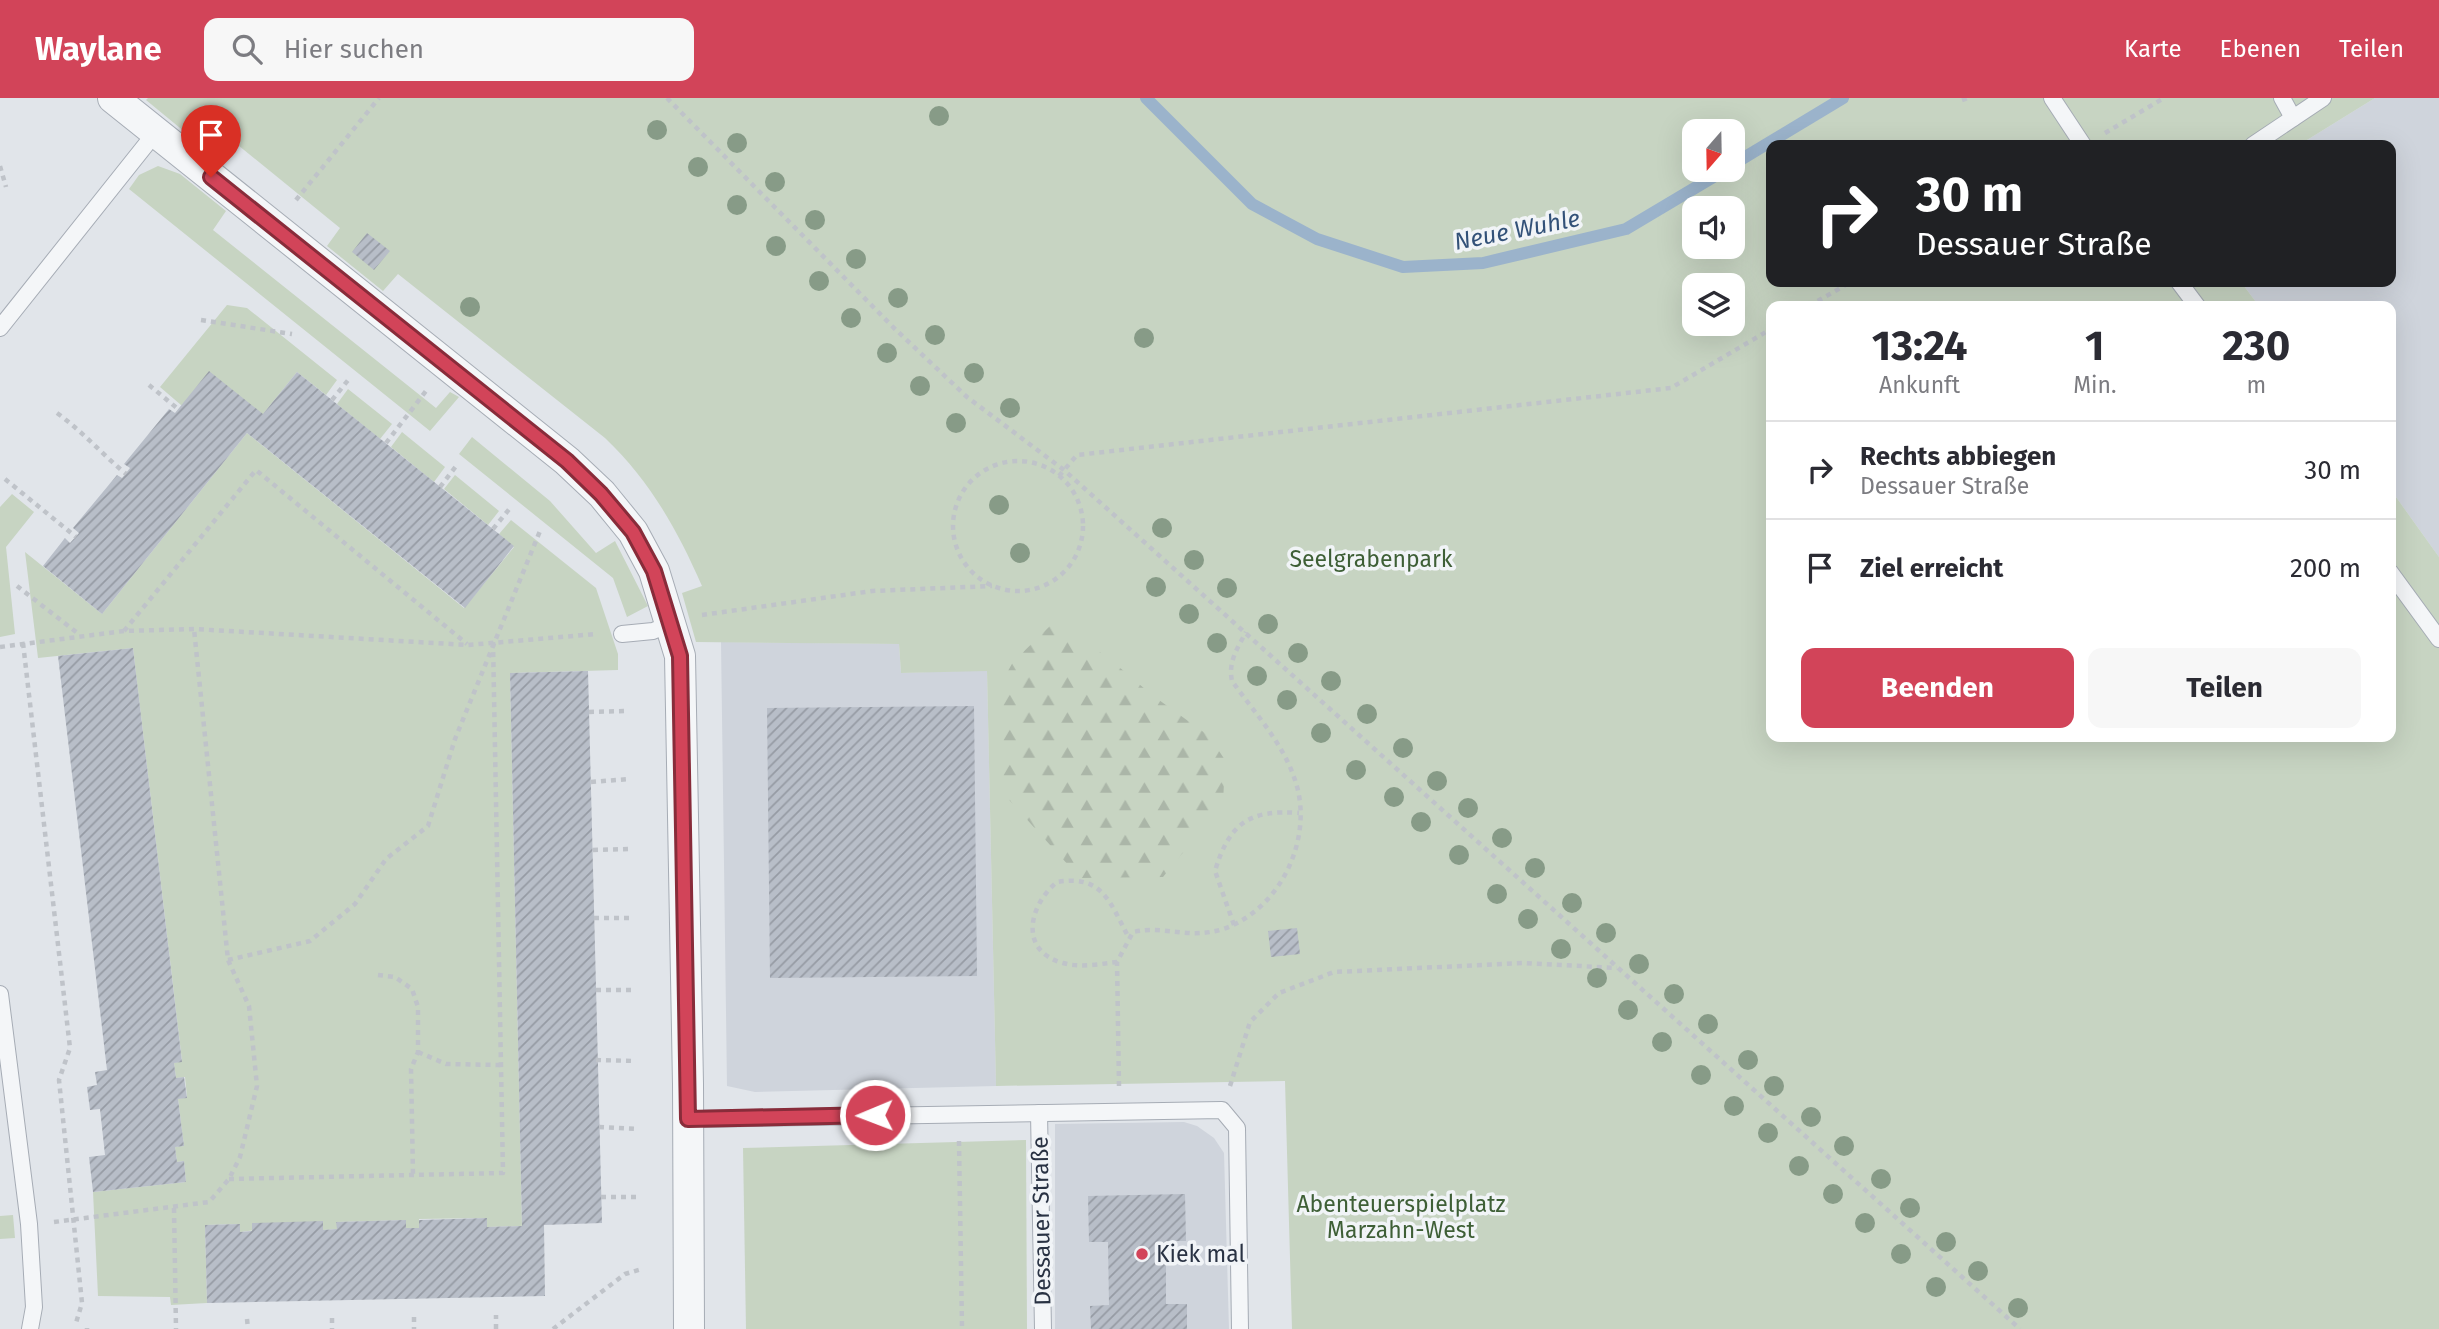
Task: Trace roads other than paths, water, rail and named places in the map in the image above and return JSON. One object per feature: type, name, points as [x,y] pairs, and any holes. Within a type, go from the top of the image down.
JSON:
[{"type":"street","points":[[113,98],[567,461],[601,494],[638,542],[654,571],[680,656],[689,1329]]},
{"type":"lane","points":[[2052,98],[2087,140]]},
{"type":"lane","points":[[2282,98],[2293,118]]},
{"type":"lane","points":[[2260,140],[2323,98]]},
{"type":"lane","points":[[0,328],[156,132]]},
{"type":"lane","points":[[2396,580],[2439,639]]},
{"type":"lane","points":[[622,634],[653,631],[672,623]]},
{"type":"lane","points":[[0,994],[29,1224],[34,1307],[30,1329]]},
{"type":"lane","name":"Dessauer Straße","points":[[688,1119],[1222,1110],[1237,1128],[1240,1329]]},
{"type":"lane","name":"Dessauer Straße","points":[[1039,1113],[1043,1329]]},
{"type":"waterway","name":"Neue Wuhle","points":[[1146,98],[1252,204],[1317,239],[1403,267],[1483,263],[1626,229],[1705,182]]},
{"type":"waterway","name":"Neue Wuhle","points":[[1773,140],[1843,98]]},
{"type":"waterway","name":"Neue Wuhle","points":[[1745,157],[1766,144]]},
{"type":"place","name":"Kiek mal","points":[[1142,1254]]},
{"type":"park label","name":"Seelgrabenpark","points":[[1371,559]]},
{"type":"park label","name":"Abenteuerspielplatz Marzahn-West","points":[[1401,1217]]}]
